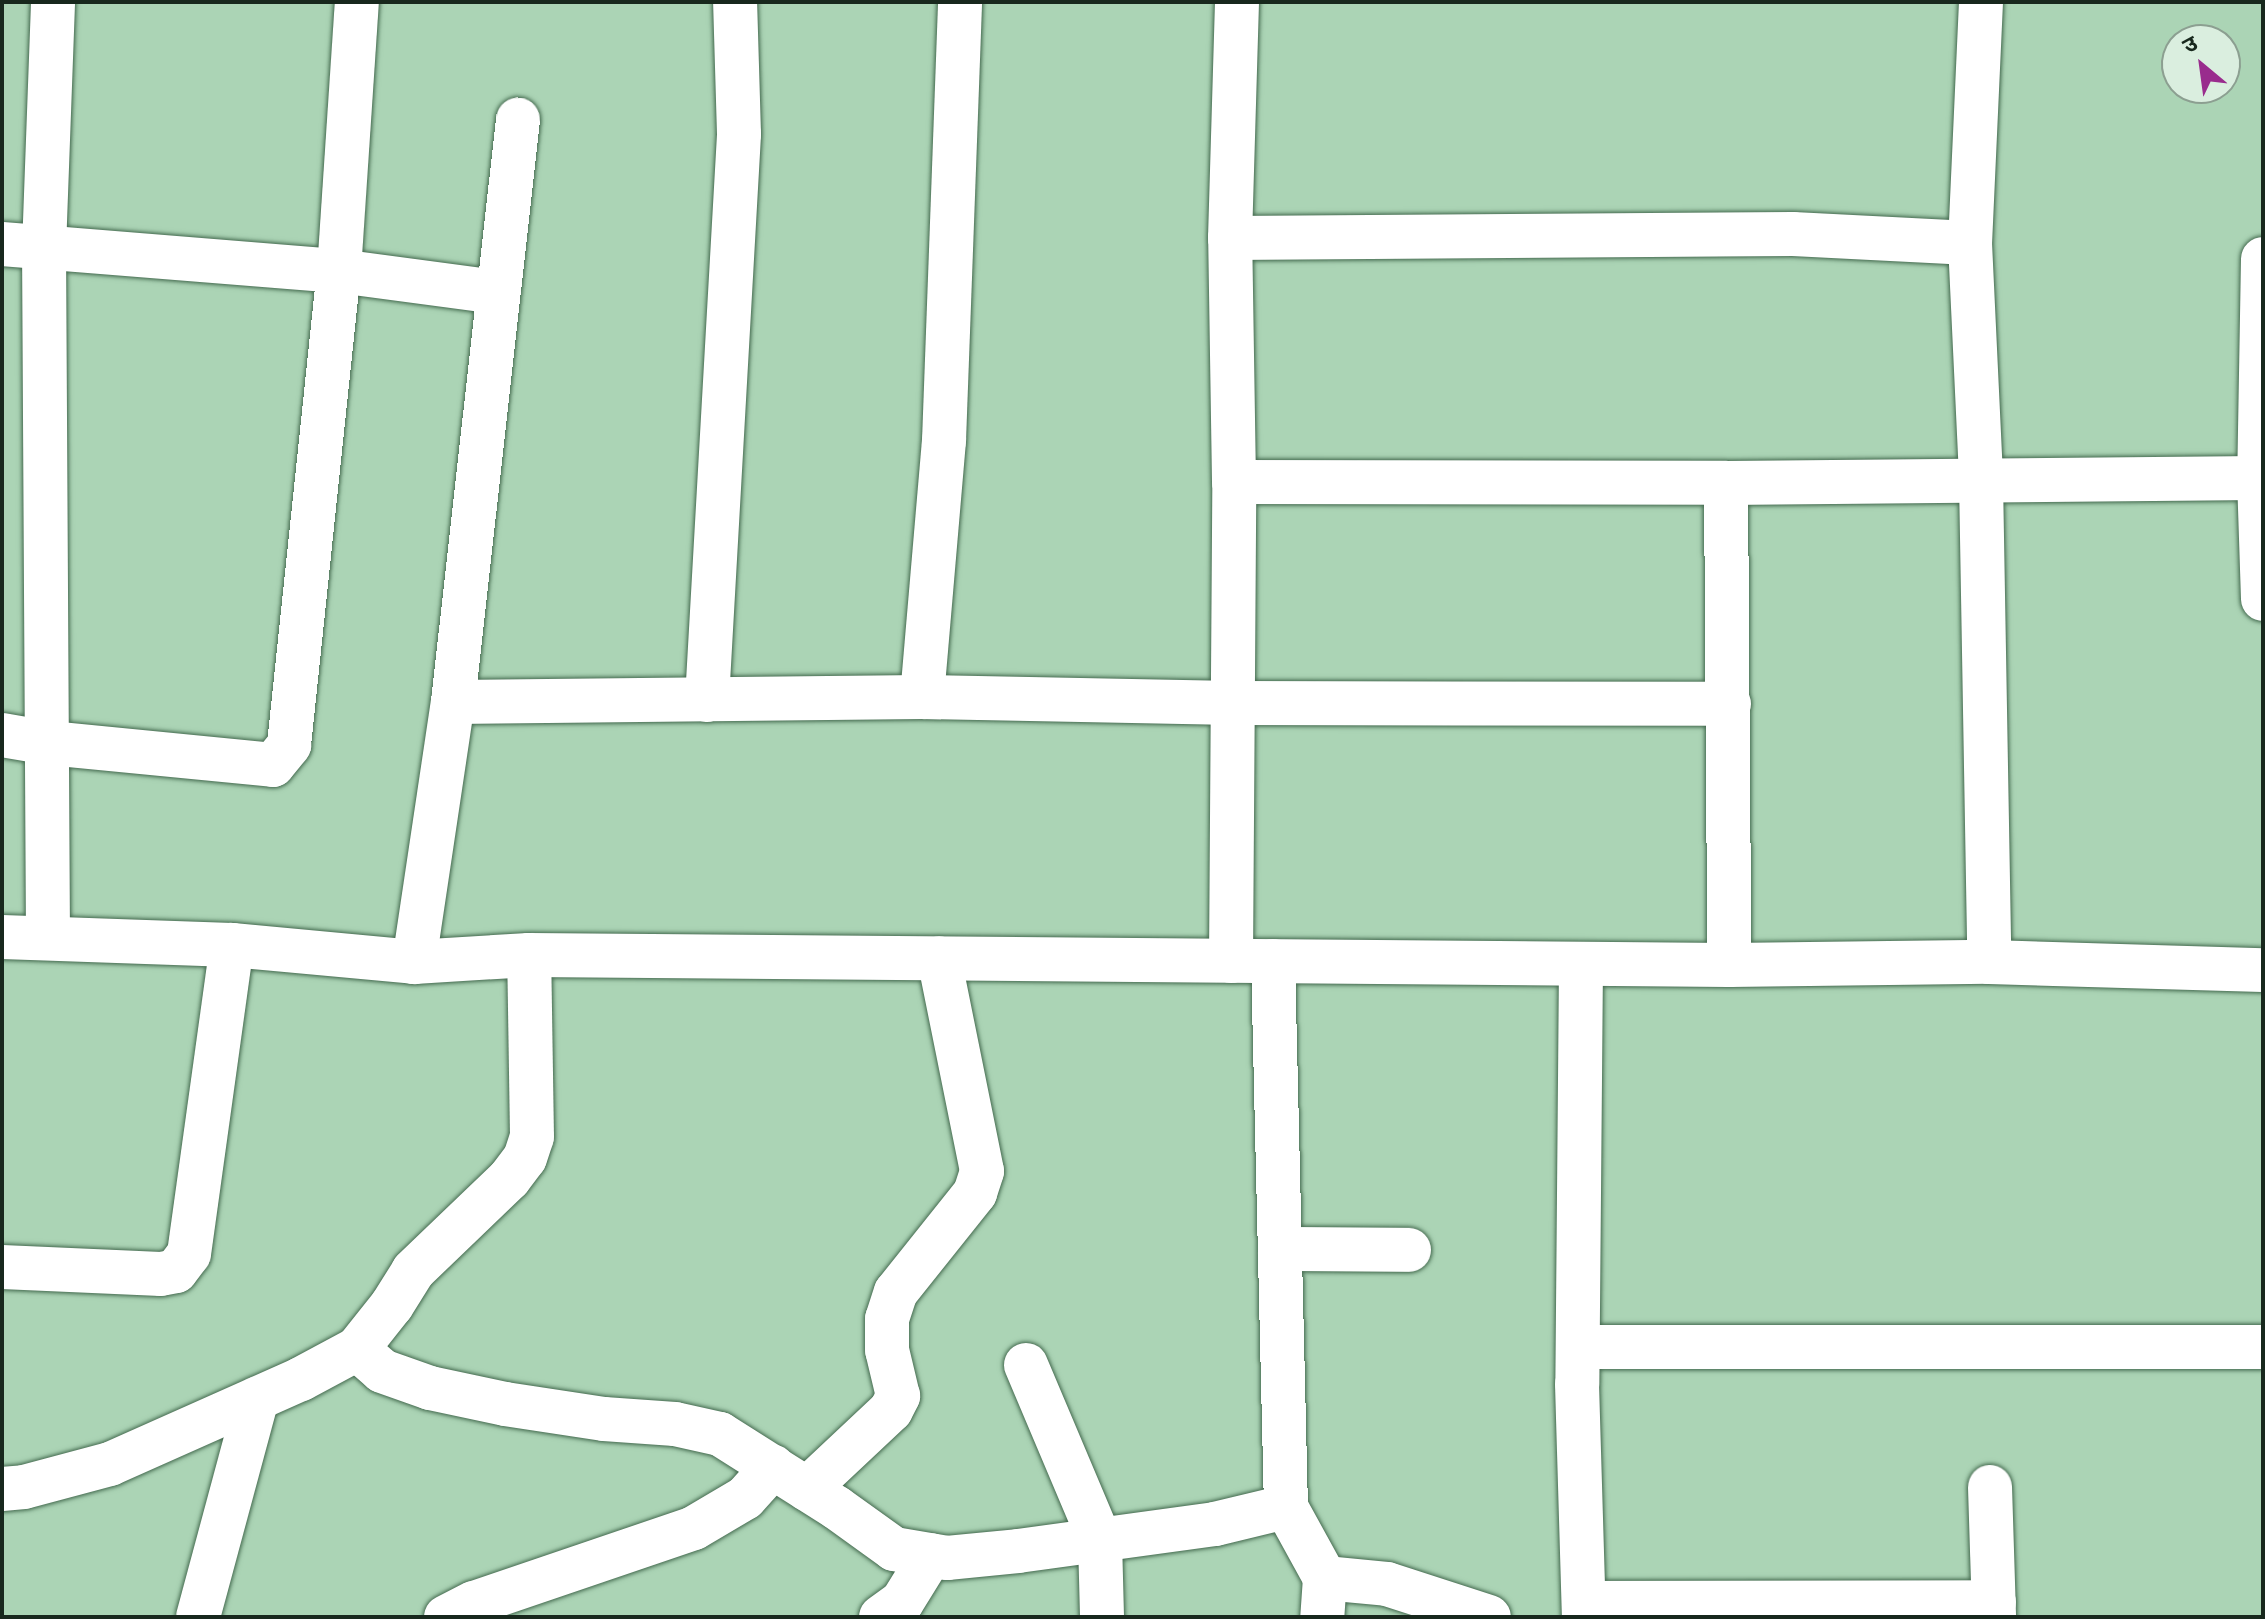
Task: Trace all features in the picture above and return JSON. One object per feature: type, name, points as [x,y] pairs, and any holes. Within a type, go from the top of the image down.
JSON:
[{"type":"street","points":[[48,938],[44,249],[53,2]]},
{"type":"street","points":[[2,735],[49,743],[273,765],[289,745],[339,271],[357,2]]},
{"type":"street","points":[[707,700],[739,134],[735,2]]},
{"type":"street","points":[[922,697],[944,441],[960,2]]},
{"type":"street","points":[[1237,2],[1230,238],[1234,703],[1252,961],[1280,1249],[1286,1507],[1323,1597],[1387,1584],[1489,1617]]},
{"type":"street","points":[[1981,2],[1970,243],[1981,480],[1989,962]]},
{"type":"street","points":[[414,962],[453,702],[496,292],[518,120]]},
{"type":"street","points":[[1230,238],[1793,234],[1970,243]]},
{"type":"street","points":[[2,244],[339,271],[496,292]]},
{"type":"street","points":[[2263,259],[2259,478],[2263,599]]},
{"type":"street","points":[[1234,482],[1726,483],[2259,478]]},
{"type":"street","points":[[1726,483],[1729,965]]},
{"type":"street","points":[[453,702],[922,697],[1234,703],[1729,704]]},
{"type":"street","points":[[2,937],[232,945],[414,962],[529,955],[1729,965],[1989,962],[2263,970]]},
{"type":"street","points":[[2,1267],[161,1274],[176,1271],[189,1254],[232,945]]},
{"type":"street","points":[[2,1489],[24,1487],[110,1464],[257,1399],[357,1349],[392,1305],[413,1271],[509,1179],[525,1158],[532,1137],[529,955]]},
{"type":"street","points":[[446,1617],[474,1603],[694,1528],[745,1498],[790,1478],[891,1410],[898,1396],[887,1350],[887,1319],[896,1292],[975,1193],[982,1171],[939,958]]},
{"type":"street","points":[[1581,964],[1578,1347],[1584,1610],[1994,1610],[1990,1487]]},
{"type":"street","points":[[1280,1249],[1409,1250]]},
{"type":"street","points":[[1578,1347],[2263,1347]]},
{"type":"street","points":[[357,1349],[382,1371],[430,1388],[505,1404],[604,1419],[675,1424],[720,1434],[894,1549],[947,1558],[1215,1524],[1286,1507]]},
{"type":"street","points":[[1026,1365],[1100,1540],[1102,1617]]},
{"type":"street","points":[[198,1617],[257,1399]]},
{"type":"street","points":[[881,1617],[902,1602],[931,1555]]}]
